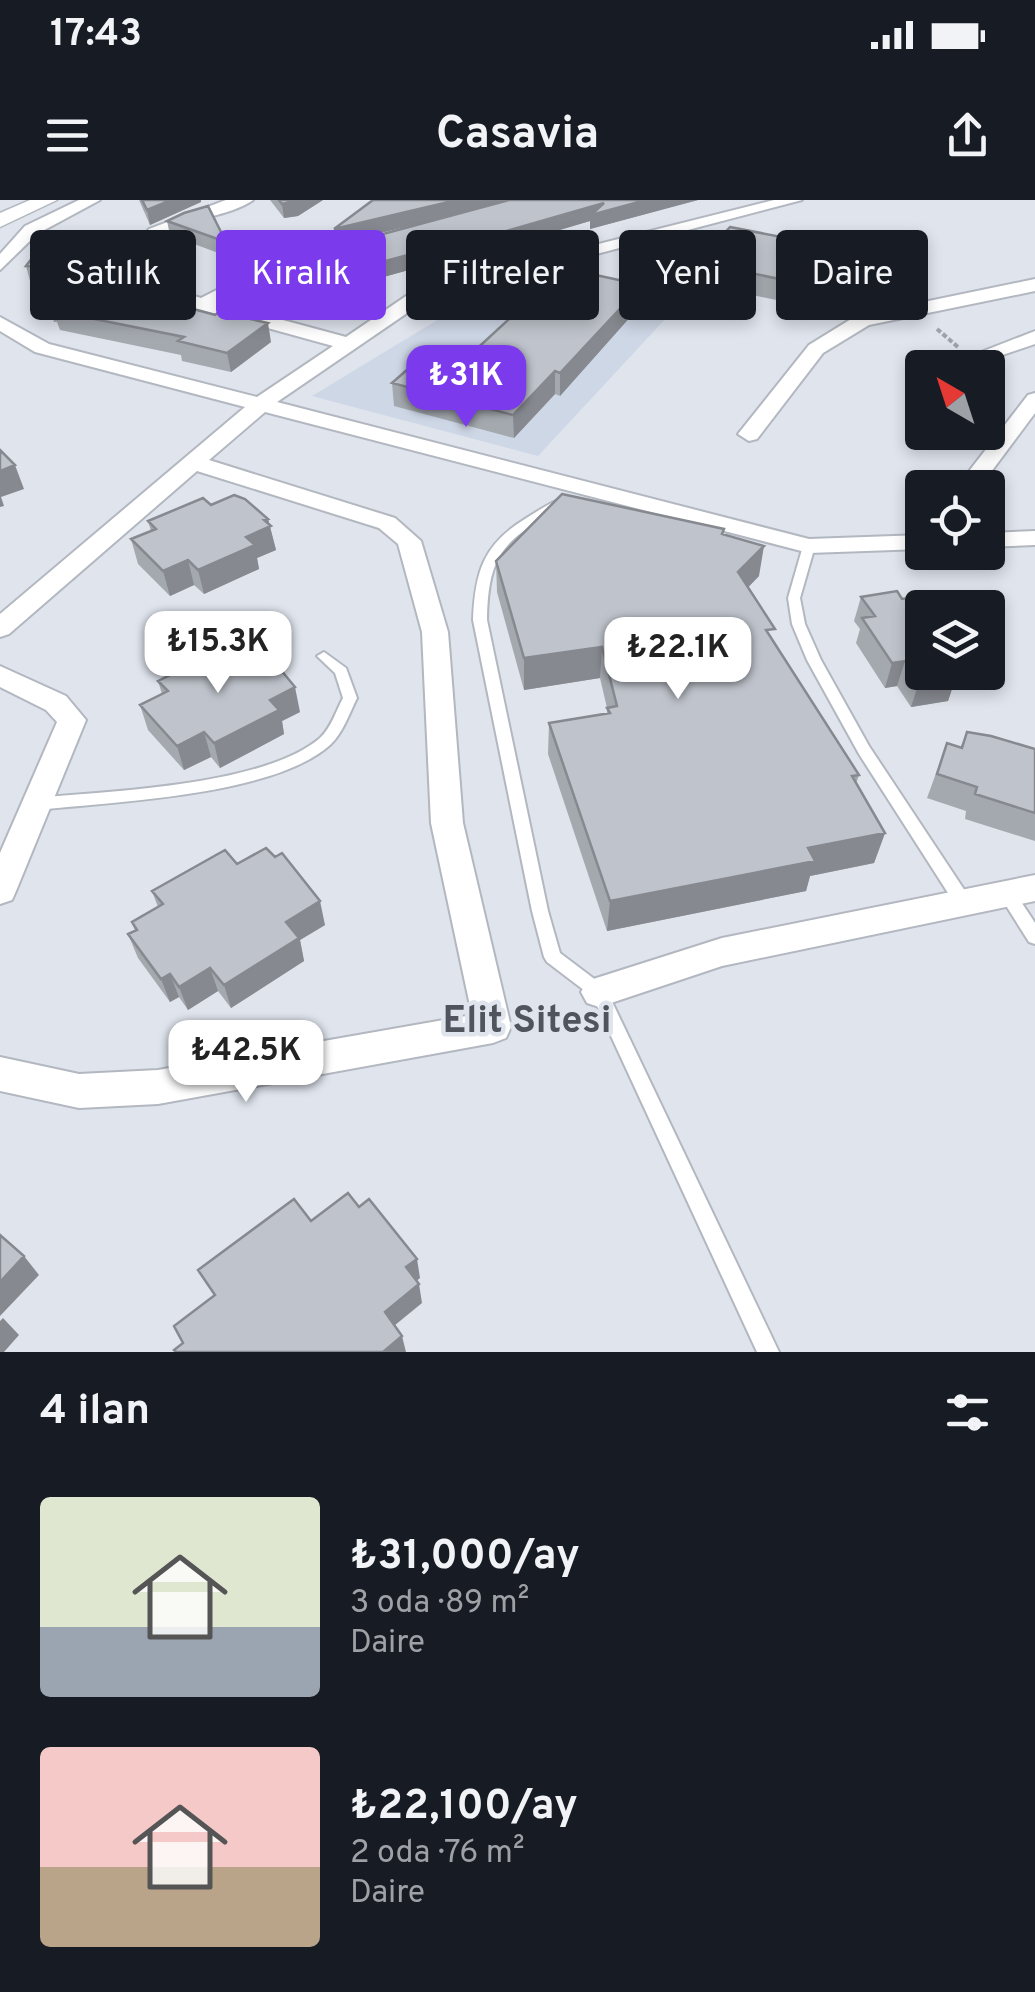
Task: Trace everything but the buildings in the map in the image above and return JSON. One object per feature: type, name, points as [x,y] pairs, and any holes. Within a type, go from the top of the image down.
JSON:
[{"type":"street","points":[[0,206],[15,200]]},
{"type":"street","points":[[0,221],[47,200]]},
{"type":"street","points":[[0,265],[31,230],[92,200]]},
{"type":"street","points":[[245,200],[143,240],[136,255],[135,278],[162,293],[348,344]]},
{"type":"street","points":[[0,628],[261,404],[422,294],[794,200]]},
{"type":"street","points":[[749,434],[816,349],[863,320],[1035,285]]},
{"type":"street","points":[[203,304],[216,297]]},
{"type":"street","points":[[0,323],[42,348],[809,546],[905,543]]},
{"type":"street","points":[[997,350],[1035,336]]},
{"type":"street","points":[[981,470],[1035,398]]},
{"type":"street","points":[[0,1074],[78,1092],[158,1086],[493,1028],[447,822],[438,724],[440,659],[409,541],[388,523],[192,462]]},
{"type":"street","points":[[1005,539],[1035,538]]},
{"type":"street","points":[[0,676],[56,702],[72,720],[0,890]]},
{"type":"street","points":[[599,992],[722,952],[1020,890]]},
{"type":"lane","points":[[653,506],[560,503],[505,536],[480,578],[480,620],[553,957],[599,992],[768,1352]]},
{"type":"lane","points":[[809,546],[794,597],[799,628],[846,721],[963,902]]},
{"type":"lane","points":[[36,804],[258,776],[297,761],[328,739],[350,698],[342,672],[324,656]]},
{"type":"lane","points":[[1020,890],[1035,937]]},
{"type":"shaded area","points":[[599,284],[619,288],[619,320],[664,320],[538,456],[312,396],[437,320],[599,320]]},
{"type":"district","name":"Elit Sitesi","points":[[527,1022]]}]
